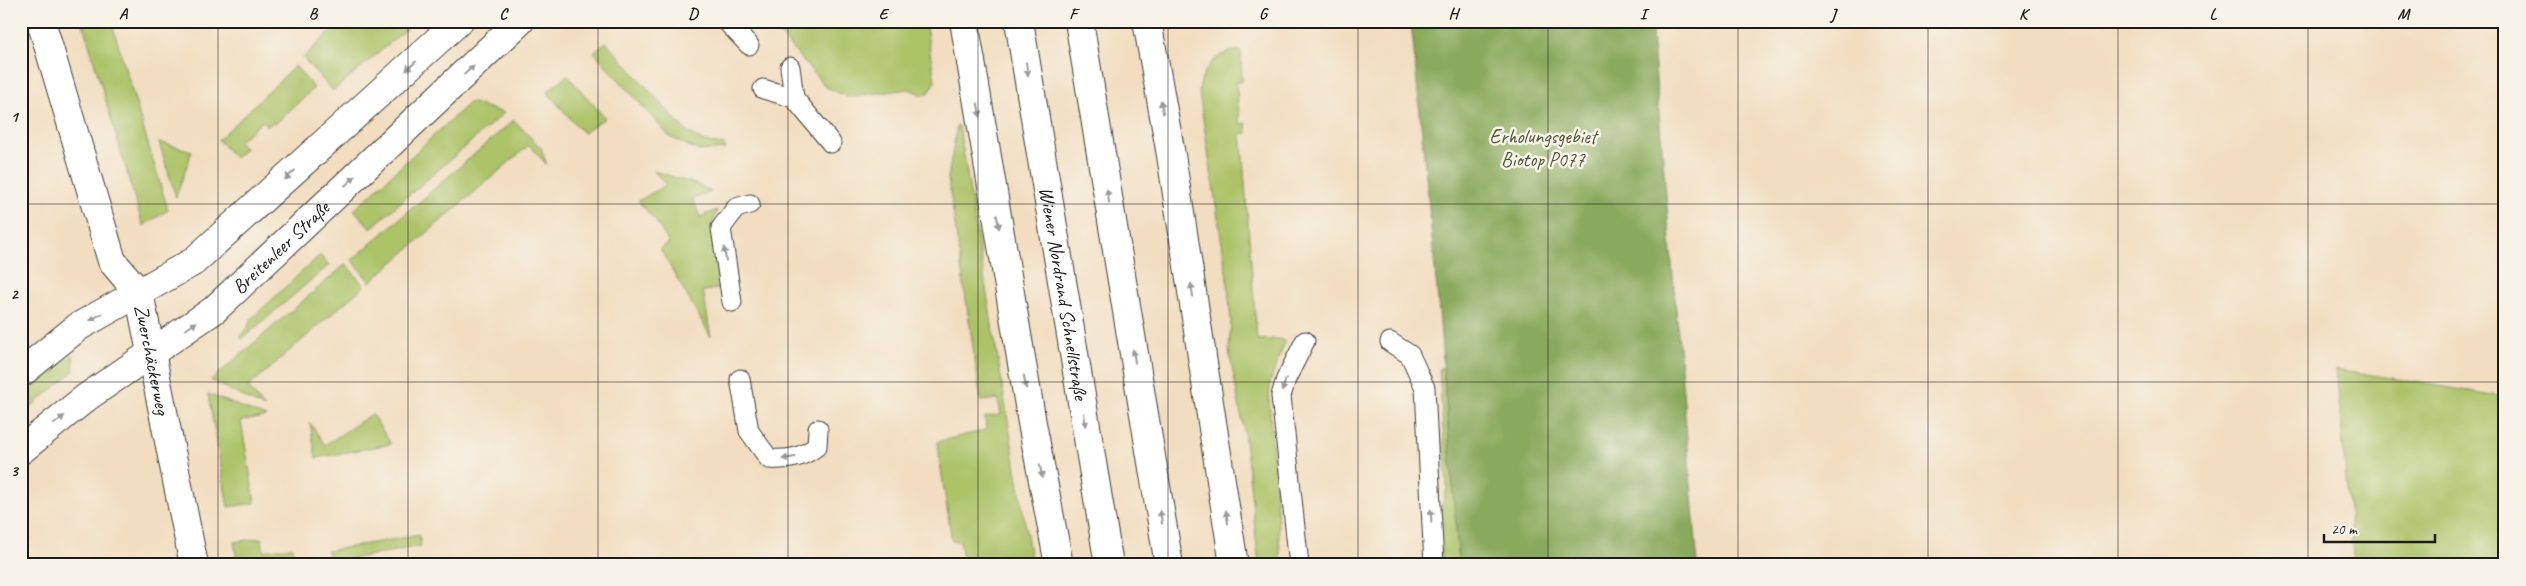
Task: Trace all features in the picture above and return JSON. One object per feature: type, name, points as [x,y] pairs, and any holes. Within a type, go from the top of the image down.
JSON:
[{"type":"main road","name":"Zwerchäckerweg","points":[[42,21],[112,261],[138,293],[194,565]]},
{"type":"main road","points":[[21,373],[78,327],[193,262],[459,21]]},
{"type":"main road","name":"Breitenleer Straße","points":[[21,450],[87,397],[214,310],[520,21]]},
{"type":"main road","points":[[964,21],[1032,423],[1059,565]]},
{"type":"main road","name":"Wiener Nordrand Schnellstraße","points":[[1019,21],[1109,565]]},
{"type":"main road","points":[[1079,21],[1169,565]]},
{"type":"main road","points":[[1147,21],[1171,155],[1234,565]]},
{"type":"lane","points":[[729,24],[749,45]]},
{"type":"lane","points":[[790,67],[794,98],[830,143]]},
{"type":"lane","points":[[763,89],[794,98]]},
{"type":"lane","points":[[732,302],[721,228],[736,208],[750,204]]},
{"type":"lane","points":[[1299,565],[1281,396],[1286,379],[1305,341]]},
{"type":"lane","points":[[1390,342],[1410,355],[1425,388],[1434,565]]},
{"type":"lane","points":[[740,379],[749,431],[769,459],[783,460],[805,456],[817,446],[818,429]]},
{"type":"green space","points":[[82,21],[111,21],[168,210],[143,226]]},
{"type":"green space","points":[[341,21],[416,21],[333,91],[303,58]]},
{"type":"green space","points":[[768,21],[925,21],[935,81],[931,90],[924,96],[909,89],[848,97],[826,87]]},
{"type":"green space","name":"Erholungsgebiet Biotop P077","points":[[1411,21],[1651,21],[1698,565],[1459,565],[1439,311]]},
{"type":"green space","points":[[606,42],[685,130],[704,142],[724,145],[726,149],[699,151],[670,137],[594,52]]},
{"type":"green space","points":[[1241,51],[1242,82],[1236,82],[1240,124],[1246,123],[1247,133],[1241,133],[1257,340],[1281,339],[1285,342],[1270,382],[1269,399],[1281,565],[1259,565],[1244,430],[1229,351],[1231,321],[1227,277],[1199,92],[1203,76],[1212,62],[1225,53]]},
{"type":"green space","points":[[295,66],[314,88],[275,124],[273,122],[268,126],[263,121],[239,141],[245,149],[235,158],[218,140]]},
{"type":"green space","points":[[567,75],[605,118],[583,133],[547,92]]},
{"type":"green space","points":[[470,102],[504,113],[371,228],[354,210]]},
{"type":"green space","points":[[514,120],[541,148],[547,165],[529,145],[370,282],[352,260]]},
{"type":"green space","points":[[957,125],[959,126],[1032,565],[964,565],[960,541],[952,541],[937,442],[986,430],[985,417],[1001,415],[998,399],[981,401],[948,178]]},
{"type":"green space","points":[[159,142],[192,151],[176,197]]},
{"type":"green space","points":[[654,171],[699,185],[711,192],[693,199],[700,217],[717,210],[713,222],[722,288],[703,291],[711,337],[660,249],[669,243],[656,221],[638,201],[666,185]]},
{"type":"green space","points":[[320,255],[329,265],[242,339],[240,336],[248,327],[250,320]]},
{"type":"green space","points":[[346,264],[364,286],[248,387],[265,408],[211,380]]},
{"type":"green space","points":[[73,355],[74,371],[21,415],[21,397]]},
{"type":"green space","points":[[1439,368],[1443,368],[1459,565],[1442,565],[1439,516],[1447,488]]},
{"type":"green space","points":[[2336,369],[2505,397],[2505,565],[2354,565]]},
{"type":"green space","points":[[208,394],[266,417],[241,421],[255,503],[228,507]]},
{"type":"green space","points":[[372,414],[391,444],[316,458],[310,423],[325,445]]},
{"type":"green space","points":[[419,535],[421,546],[329,563],[327,551]]},
{"type":"green space","points":[[261,538],[264,551],[292,547],[295,565],[238,565],[234,542]]}]
